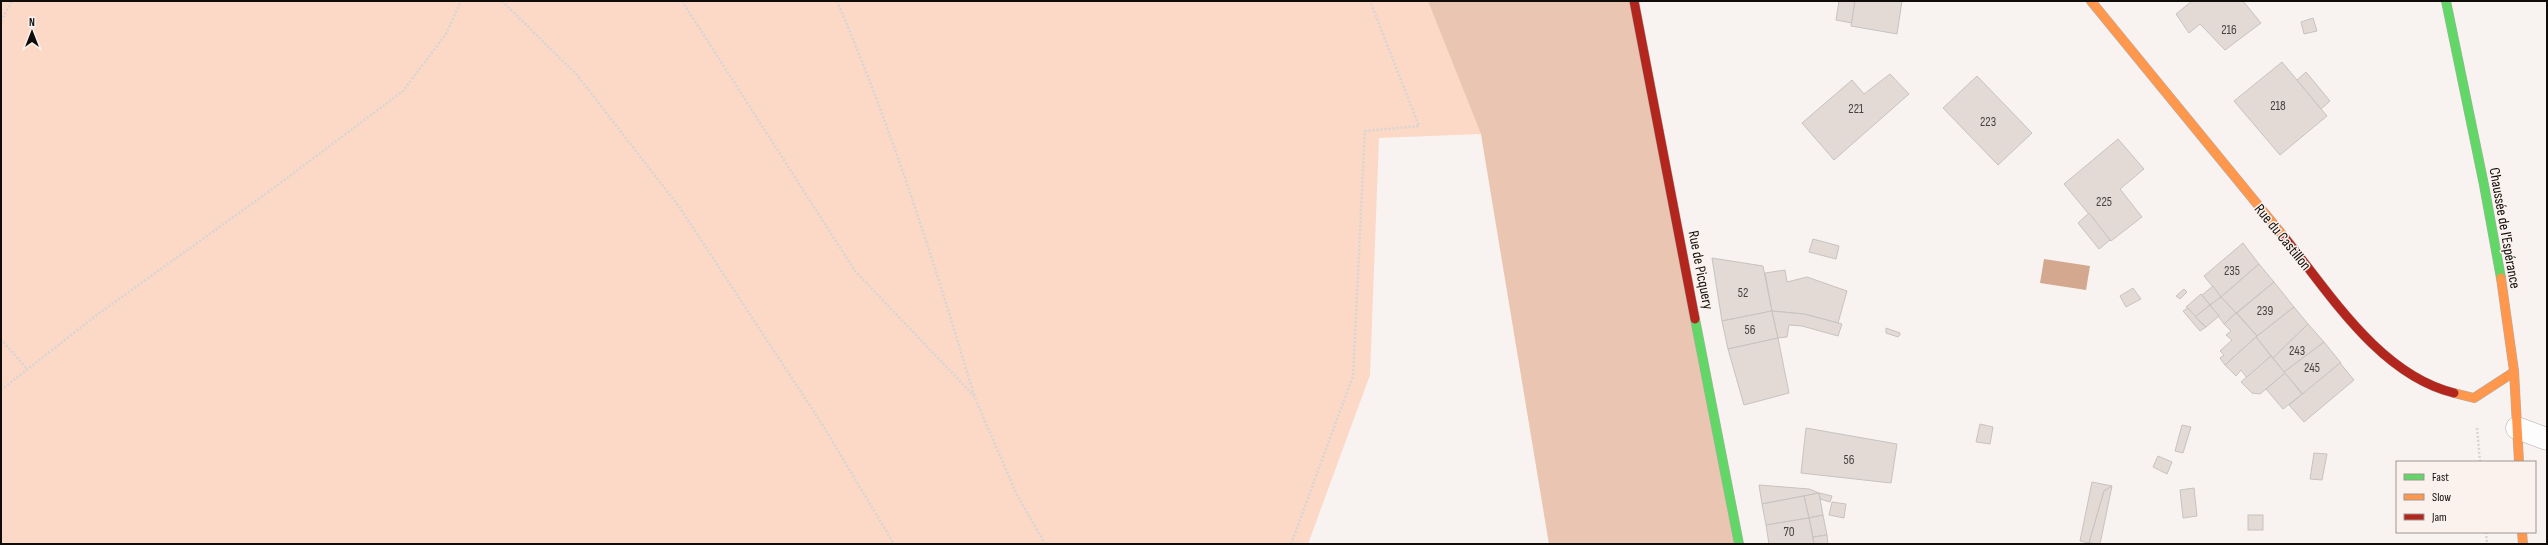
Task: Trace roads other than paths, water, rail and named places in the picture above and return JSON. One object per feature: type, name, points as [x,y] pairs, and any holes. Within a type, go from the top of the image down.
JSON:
[{"type":"street","name":"Rue de Picquery","points":[[1634,1],[1739,544]]},
{"type":"street","name":"Rue du Castillon","points":[[2091,1],[2349,316],[2389,360],[2434,388],[2474,398],[2514,372]]},
{"type":"street","name":"Chaussée de l'Espérance","points":[[2446,1],[2473,127],[2514,372],[2519,461]]},
{"type":"street","points":[[2517,428],[2547,439]]},
{"type":"street","points":[[2522,533],[2523,544]]}]
